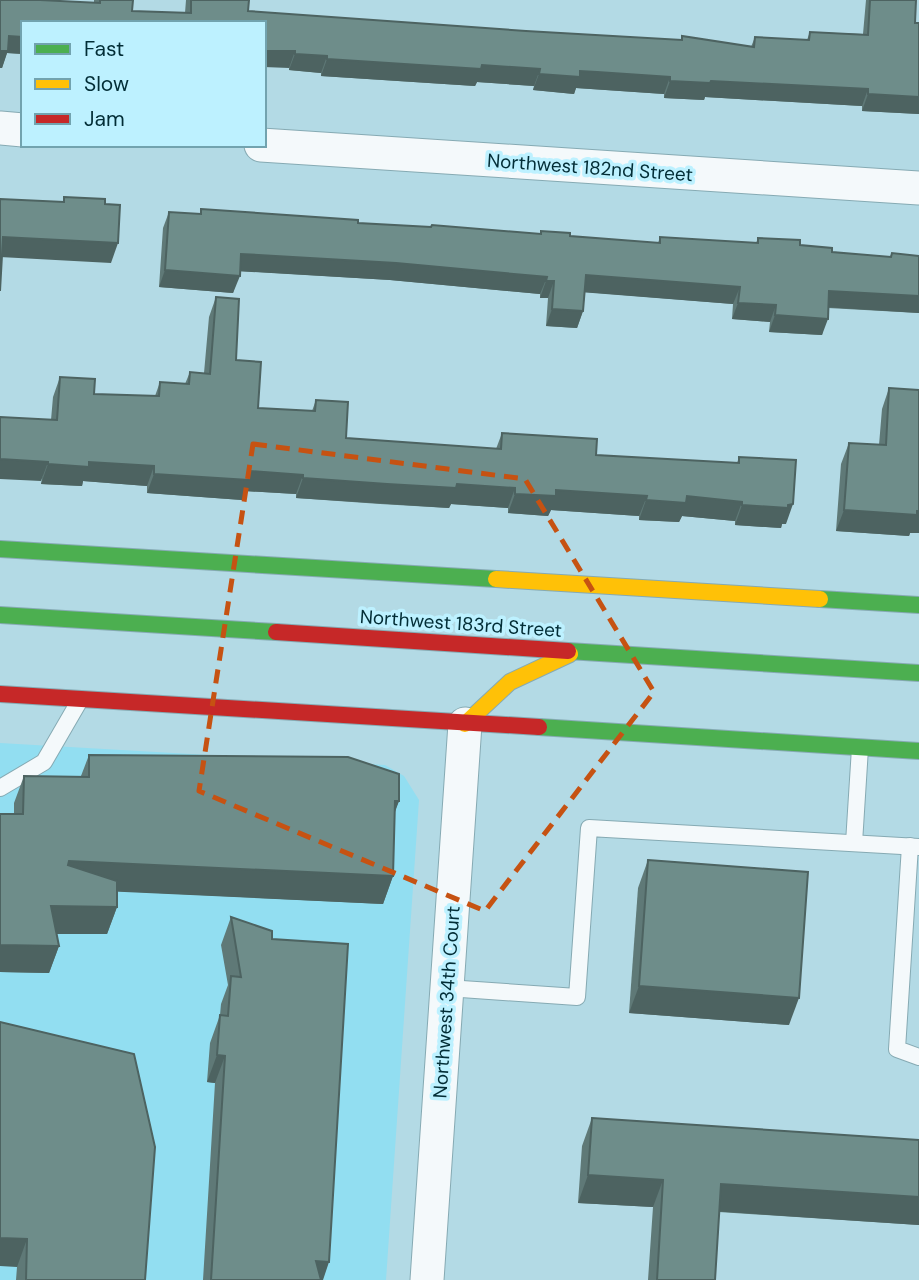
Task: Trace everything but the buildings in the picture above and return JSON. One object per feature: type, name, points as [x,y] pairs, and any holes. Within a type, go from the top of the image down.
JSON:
[{"type":"main road","points":[[0,549],[919,605]]},
{"type":"main road","name":"Northwest 183rd Street","points":[[0,615],[919,673]]},
{"type":"main road","points":[[466,724],[510,682],[575,652]]},
{"type":"main road","points":[[0,694],[919,751]]},
{"type":"street","points":[[0,128],[21,130]]},
{"type":"street","name":"Northwest 182nd Street","points":[[266,145],[919,188]]},
{"type":"street","name":"Northwest 34th Court","points":[[426,1280],[466,724]]},
{"type":"lane","points":[[0,788],[44,762],[80,699]]},
{"type":"lane","points":[[854,843],[860,748]]},
{"type":"lane","points":[[447,988],[577,997],[589,828],[915,846],[897,1049],[919,1057]]},
{"type":"highlighted area","points":[[253,444],[525,479],[654,692],[485,911],[199,791]]},
{"type":"shaded area","points":[[0,743],[385,765],[404,776],[419,800],[386,1280],[0,1280]]},
{"type":"traffic: fast","points":[[0,549],[496,579]]},
{"type":"traffic: fast","points":[[820,599],[919,605]]},
{"type":"traffic: fast","points":[[0,615],[276,632]]},
{"type":"traffic: fast","points":[[568,651],[919,673]]},
{"type":"traffic: fast","points":[[539,727],[919,751]]},
{"type":"traffic: slow","points":[[496,579],[820,599]]},
{"type":"traffic: slow","points":[[465,724],[510,682],[570,654]]},
{"type":"traffic: jam","points":[[276,632],[568,651]]},
{"type":"traffic: jam","points":[[0,694],[539,727]]}]
